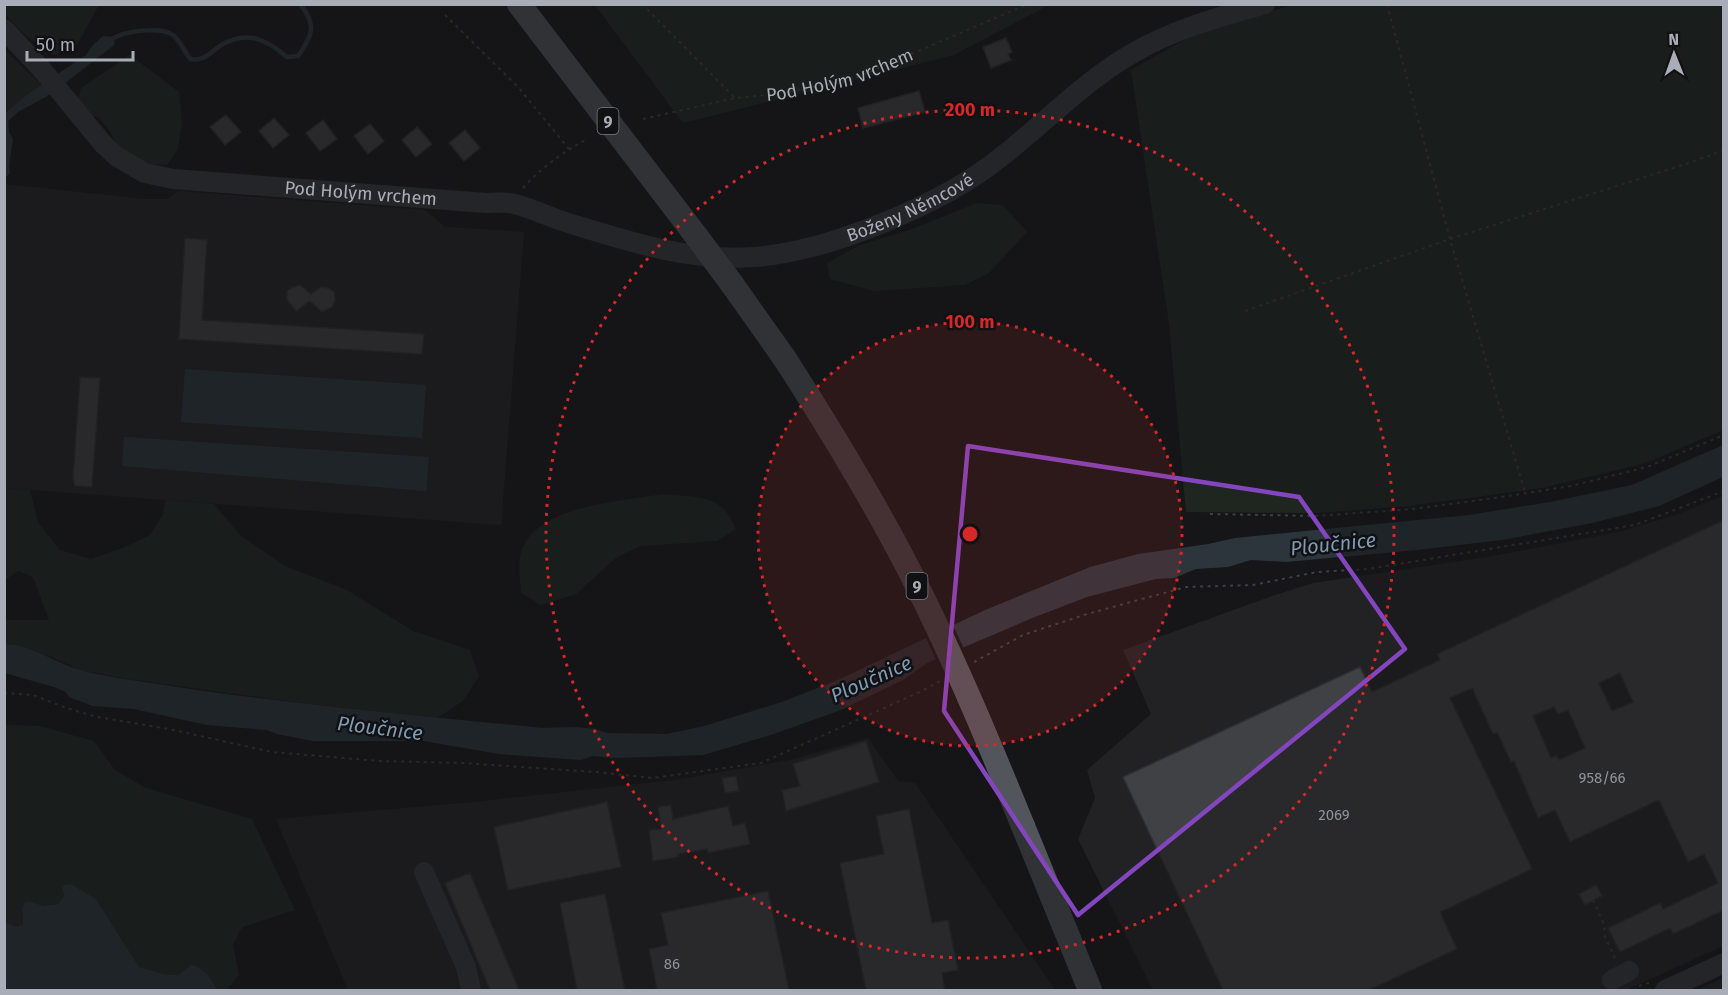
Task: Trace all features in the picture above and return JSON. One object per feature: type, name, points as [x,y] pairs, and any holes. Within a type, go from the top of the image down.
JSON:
[{"type":"main road","name":"9","points":[[519,4],[732,284],[816,406],[877,509],[935,622],[1004,779],[1090,990]]},
{"type":"street","name":"Boženy Němcové","points":[[510,203],[555,220],[613,237],[684,254],[730,258],[797,250],[864,230],[924,205],[966,182],[1000,158],[1114,64],[1166,36],[1264,4]]},
{"type":"street","name":"Pod Holým vrchem","points":[[4,29],[44,72],[103,144],[117,156],[145,172],[172,179],[510,203]]},
{"type":"street","points":[[424,872],[466,967],[471,990]]},
{"type":"street","points":[[1664,988],[1724,963]]},
{"type":"path","points":[[642,4],[735,98]]},
{"type":"path","name":"Pod Holým vrchem","points":[[643,119],[735,98],[778,94],[853,80],[1028,4]]},
{"type":"path","points":[[1387,4],[1450,239],[1526,493]]},
{"type":"path","points":[[445,15],[518,87],[569,149]]},
{"type":"path","points":[[510,203],[539,170],[587,139]]},
{"type":"path","points":[[1245,310],[1450,239],[1724,150]]},
{"type":"path","points":[[1210,513],[1315,516],[1413,509],[1526,493],[1571,486],[1647,467],[1724,435]]},
{"type":"path","points":[[968,665],[1023,634],[1186,587],[1254,585],[1317,572],[1368,569],[1635,525],[1724,491]]},
{"type":"path","points":[[4,693],[33,695],[97,717],[169,729],[272,752],[380,761],[463,763],[596,772],[652,778],[761,763],[920,692],[949,676]]},
{"type":"path","points":[[1593,900],[1604,924],[1605,937],[1623,974],[1632,984],[1664,988]]},
{"type":"highlighted area","points":[[968,446],[1299,497],[1405,649],[1078,915],[944,711]]},
{"type":"shaded area","points":[[5,4],[99,5],[77,45],[54,55],[24,34],[5,14]]},
{"type":"shaded area","points":[[595,5],[1049,5],[954,55],[683,123]]},
{"type":"shaded area","points":[[1293,5],[1723,5],[1723,430],[1646,463],[1542,488],[1408,506],[1318,513],[1186,512],[1169,324],[1131,70],[1202,30]]},
{"type":"shaded area","points":[[4,49],[42,85],[5,113],[4,113]]},
{"type":"shaded area","points":[[130,55],[179,92],[182,122],[178,149],[167,165],[150,164],[130,155],[116,143],[99,118],[92,116],[78,100],[81,88]]},
{"type":"shaded area","points":[[4,184],[144,199],[167,199],[179,191],[425,210],[445,227],[524,232],[501,525],[5,488]]},
{"type":"shaded area","points":[[977,203],[1003,205],[1027,232],[989,273],[965,285],[874,291],[830,279],[827,263],[860,245],[912,229]]},
{"type":"shaded area","points":[[5,488],[30,490],[38,522],[60,550],[91,559],[150,535],[163,514],[165,500],[214,504],[241,536],[285,566],[347,590],[413,631],[470,650],[479,676],[463,701],[437,718],[302,703],[127,679],[80,670],[50,656],[5,644],[5,620],[49,620],[33,577],[18,571],[5,580]]},
{"type":"shaded area","points":[[662,494],[696,497],[715,503],[723,508],[736,529],[717,541],[641,546],[617,557],[576,594],[541,605],[521,593],[520,554],[535,530],[550,520],[587,507]]},
{"type":"shaded area","points":[[1723,496],[1723,946],[1626,990],[1153,990],[1078,839],[1095,798],[1087,770],[1151,714],[1123,650],[1313,583],[1488,557],[1619,532],[1679,514]]},
{"type":"shaded area","points":[[4,725],[40,726],[94,741],[115,770],[146,788],[252,819],[295,910],[242,927],[233,945],[239,975],[227,990],[217,990],[191,965],[178,975],[139,968],[96,899],[62,888],[64,896],[58,904],[43,906],[32,902],[22,909],[23,925],[15,926],[5,922]]},
{"type":"shaded area","points":[[868,738],[898,781],[915,783],[1055,990],[348,990],[276,819],[464,803],[675,780],[790,760]]},
{"type":"shaded area","points":[[1723,978],[1723,990],[1697,990]]},
{"type":"water","points":[[103,36],[115,37],[114,45],[51,94],[18,112],[8,121],[9,132],[13,139],[10,173],[5,178],[5,113],[28,94],[86,55]]},
{"type":"water","points":[[185,369],[426,385],[422,438],[181,422]]},
{"type":"water","points":[[124,437],[429,457],[426,491],[122,466]]},
{"type":"water","name":"Ploučnice","points":[[1723,445],[1723,477],[1659,506],[1592,523],[1502,540],[1286,562],[1251,560],[1228,567],[1196,569],[1174,578],[1156,579],[1087,597],[1030,619],[927,663],[903,680],[841,710],[771,735],[703,755],[613,758],[592,756],[581,760],[499,754],[424,741],[313,741],[267,730],[207,725],[134,709],[93,706],[69,697],[66,692],[57,688],[5,673],[4,644],[24,647],[93,673],[233,695],[542,728],[575,727],[596,729],[607,733],[667,734],[704,726],[782,702],[840,679],[985,610],[1090,567],[1138,554],[1235,538],[1469,515],[1550,502],[1632,485]]},
{"type":"water","points":[[71,884],[96,899],[139,967],[163,974],[178,975],[191,965],[196,966],[207,974],[217,990],[5,990],[5,922],[15,926],[23,925],[22,909],[25,902],[43,906],[58,904],[64,896],[62,888],[64,885]]},
{"type":"pier","points":[[952,623],[965,651],[937,662],[925,636]]},
{"type":"building","points":[[1006,38],[1012,52],[1008,54],[1011,60],[991,68],[983,47]]},
{"type":"building","points":[[919,91],[925,112],[863,128],[858,108]]},
{"type":"building","points":[[226,115],[241,132],[225,145],[210,127]]},
{"type":"building","points":[[274,118],[289,135],[273,148],[259,131]]},
{"type":"building","points":[[323,120],[337,139],[320,151],[306,133]]},
{"type":"building","points":[[370,124],[384,141],[368,154],[354,136]]},
{"type":"building","points":[[417,127],[432,144],[416,157],[402,140]]},
{"type":"building","points":[[465,130],[480,148],[464,161],[449,143]]},
{"type":"building","points":[[185,238],[207,240],[202,320],[424,334],[422,354],[179,339]]},
{"type":"building","points":[[300,285],[311,294],[321,287],[334,292],[335,300],[332,307],[322,312],[310,301],[296,311],[287,299],[287,291]]},
{"type":"building","points":[[80,377],[100,378],[92,487],[75,486],[73,478]]},
{"type":"building","points":[[1724,520],[1724,910],[1673,934],[1670,928],[1620,952],[1608,928],[1660,903],[1663,909],[1718,883],[1704,854],[1688,862],[1659,800],[1570,842],[1555,810],[1538,818],[1514,761],[1511,762],[1497,732],[1493,734],[1472,688],[1450,698],[1532,869],[1440,912],[1457,949],[1369,990],[1223,990],[1123,777],[1360,667],[1372,692],[1440,660],[1437,654]],"holes":[[[1620,673],[1633,702],[1612,711],[1599,683]],[[1554,707],[1558,714],[1568,710],[1585,748],[1559,760],[1556,755],[1551,758],[1533,716]]]},
{"type":"building","points":[[866,741],[879,782],[786,811],[782,790],[800,786],[793,764]]},
{"type":"building","points":[[736,776],[739,791],[725,793],[722,778]]},
{"type":"building","points":[[607,802],[621,867],[508,890],[494,827]]},
{"type":"building","points":[[671,805],[673,819],[728,806],[733,826],[745,823],[750,844],[708,853],[707,849],[678,854],[679,857],[653,861],[649,830],[661,829],[658,807]]},
{"type":"building","points":[[909,809],[932,923],[948,920],[958,970],[942,973],[945,990],[866,990],[840,863],[884,854],[876,816]]},
{"type":"building","points":[[470,873],[519,990],[490,990],[445,883]]},
{"type":"building","points":[[1596,885],[1602,896],[1585,905],[1579,894]]},
{"type":"building","points":[[768,891],[789,990],[657,990],[649,949],[668,945],[661,913]]},
{"type":"building","points":[[605,894],[625,990],[577,990],[560,903]]},
{"type":"waterway","points":[[112,39],[143,31],[167,32],[176,37],[190,59],[195,60],[232,40],[249,37],[265,42],[287,57],[298,56],[311,30],[309,18],[300,4]]}]
